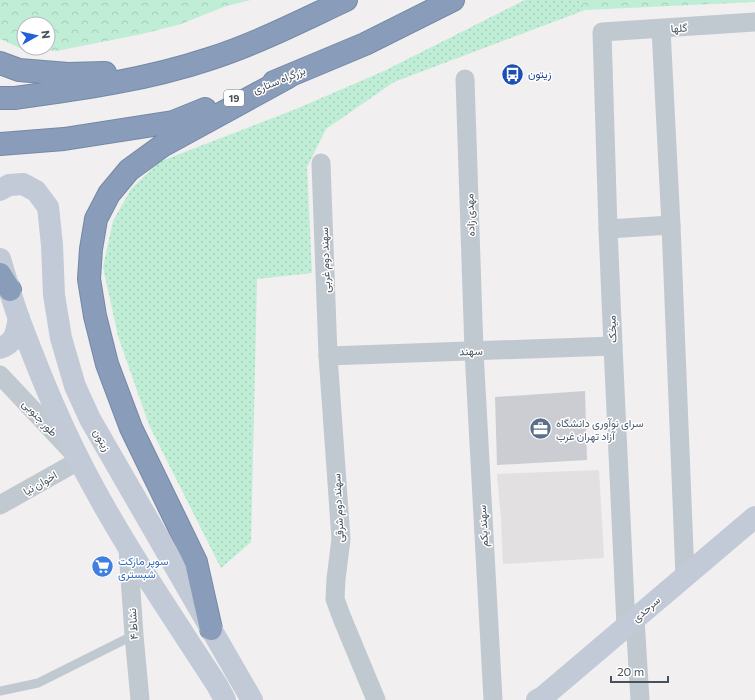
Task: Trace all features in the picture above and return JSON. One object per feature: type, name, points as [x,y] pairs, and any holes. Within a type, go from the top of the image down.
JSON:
[{"type":"highway","points":[[0,98],[15,98],[108,84],[160,73],[209,59],[253,42],[346,0]]},
{"type":"highway","name":"بزرگراه ستاری","points":[[0,144],[64,139],[173,122],[288,77],[365,44],[453,0]]},
{"type":"highway","points":[[0,63],[19,70],[68,74],[160,73]]},
{"type":"highway","points":[[211,629],[196,562],[131,428],[107,364],[95,316],[89,279],[91,249],[96,219],[109,194],[129,170],[162,146],[288,77]]},
{"type":"main road","name":"زیتون","points":[[0,190],[9,185],[23,184],[36,191],[48,207],[52,245],[54,294],[61,338],[75,386],[90,420],[252,700]]},
{"type":"main road","points":[[0,259],[5,282],[50,397],[93,487],[128,548],[217,685],[225,700]]},
{"type":"main road","points":[[0,348],[7,345],[15,336],[19,318]]},
{"type":"main road","name":"سرحدی","points":[[537,700],[543,697],[755,517]]},
{"type":"street","name":"گلها","points":[[602,32],[755,22]]},
{"type":"street","points":[[661,29],[671,225],[685,576]]},
{"type":"street","name":"میخک","points":[[602,32],[613,346],[631,622],[640,700]]},
{"type":"street","name":"مهدی زاده","points":[[466,79],[474,351]]},
{"type":"street","name":"سهند دوم غربی","points":[[321,163],[328,356]]},
{"type":"street","points":[[608,229],[671,225]]},
{"type":"street","name":"سهند","points":[[328,356],[613,346]]},
{"type":"street","name":"سهند يكم","points":[[474,351],[493,700]]},
{"type":"street","name":"سهند دوم شرقی","points":[[328,356],[341,539],[336,580],[336,599],[342,618],[376,700]]},
{"type":"street","name":"طور جنوبی","points":[[0,375],[80,460]]},
{"type":"street","name":"اخوان نیا","points":[[0,505],[80,460]]},
{"type":"street","name":"نشاط ۴","points":[[128,548],[140,700]]},
{"type":"lane","points":[[0,691],[38,683],[134,635]]},
{"type":"shaded area","points":[[599,470],[604,558],[503,564],[497,474]]},
{"type":"green space","points":[[0,0],[251,0],[226,6],[181,24],[142,34],[56,51],[56,16],[16,16],[16,46],[0,39]]},
{"type":"green space","points":[[525,0],[580,0],[585,10],[394,82],[326,129],[307,167],[312,273],[257,279],[251,542],[221,568],[149,425],[118,336],[103,267],[113,221],[131,189],[159,162],[296,109],[384,71]]},
{"type":"green space","points":[[580,0],[755,0],[755,2],[585,10]]},
{"type":"building","name":"سرای نوآوری دانشگاه آزاد تهران غرب","points":[[585,391],[587,460],[497,465],[495,397]]},
{"type":"place","name":"زیتون","points":[[513,74]]},
{"type":"place","name":"سرای نوآوری دانشگاه آزاد تهران غرب","points":[[541,429]]},
{"type":"place","name":"سوپر مارکت شبستری","points":[[103,567]]}]
